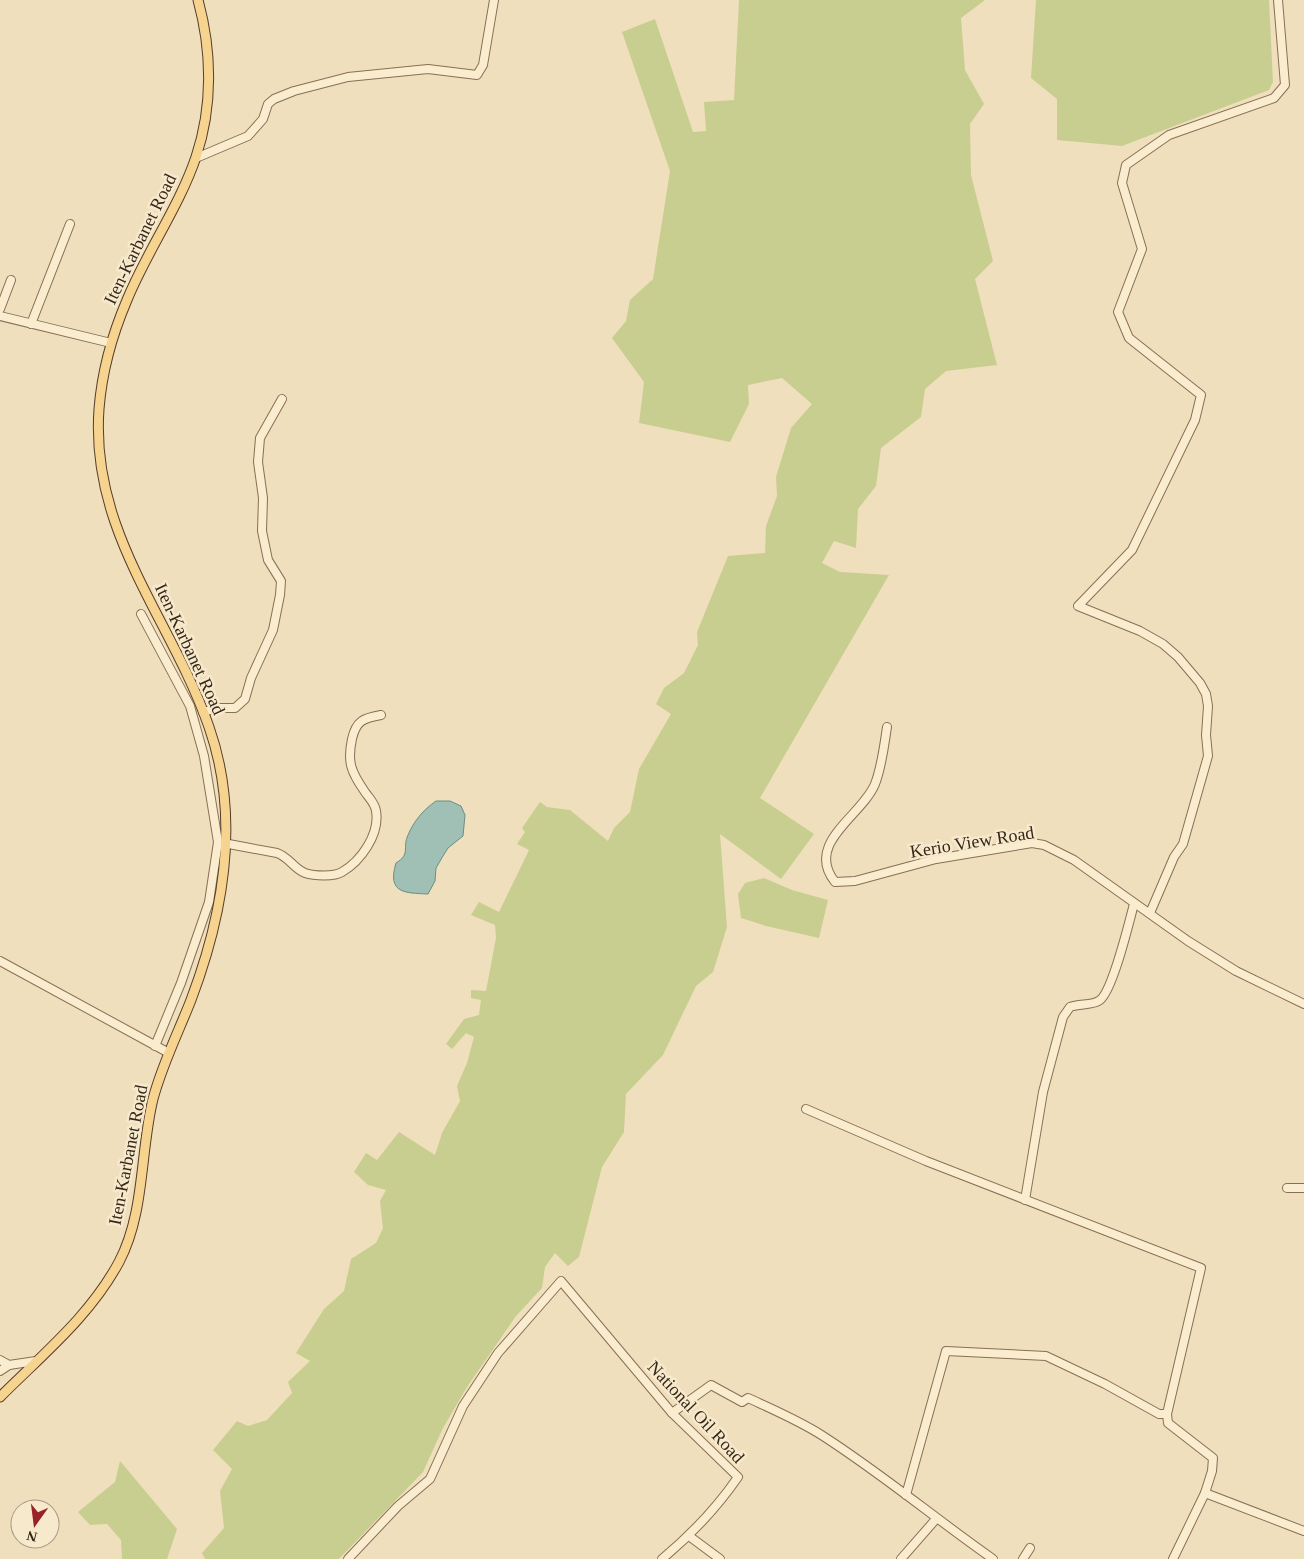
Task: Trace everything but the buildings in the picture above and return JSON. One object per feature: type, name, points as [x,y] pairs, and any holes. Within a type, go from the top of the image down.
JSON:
[{"type":"main road","name":"Iten-Karbanet Road","points":[[0,1397],[77,1322],[99,1296],[122,1257],[133,1222],[145,1138],[152,1105],[168,1053],[191,1001],[220,909],[227,843],[222,782],[210,729],[191,682],[114,525],[99,448],[99,410],[110,343],[128,296],[167,221],[196,158],[207,114],[209,71],[205,27],[198,0]]},
{"type":"street","points":[[196,158],[248,136],[263,119],[268,104],[274,99],[294,91],[348,77],[428,69],[477,75],[483,65],[494,0]]},
{"type":"street","points":[[1150,913],[1174,857],[1183,844],[1208,756],[1206,735],[1208,706],[1206,694],[1195,677],[1163,644],[1140,631],[1078,606],[1132,550],[1195,420],[1201,395],[1130,338],[1118,312],[1142,249],[1122,183],[1126,166],[1168,135],[1274,98],[1285,85],[1278,0]]},
{"type":"street","points":[[31,324],[70,224]]},
{"type":"street","points":[[0,309],[11,280]]},
{"type":"street","points":[[0,316],[110,343]]},
{"type":"street","points":[[203,712],[218,708],[235,708],[245,699],[251,678],[273,630],[281,581],[268,560],[262,531],[263,507],[258,462],[260,438],[282,399]]},
{"type":"street","points":[[141,614],[190,706],[204,756],[218,842],[209,902],[181,983],[155,1046]]},
{"type":"street","points":[[218,842],[278,852],[286,856],[303,872],[325,875],[342,873],[369,844],[375,830],[377,817],[374,803],[364,792],[348,758],[354,728],[360,720],[381,715]]},
{"type":"street","name":"Kerio View Road","points":[[887,727],[874,785],[866,799],[830,840],[826,863],[830,876],[835,882],[855,882],[936,859],[1032,843],[1044,845],[1074,860],[1188,941],[1236,971],[1304,1004]]},
{"type":"street","points":[[1025,1200],[1043,1092],[1063,1017],[1070,1007],[1096,1002],[1102,998],[1120,955],[1134,904]]},
{"type":"street","points":[[0,960],[168,1053]]},
{"type":"street","points":[[806,1109],[926,1161],[1201,1268],[1167,1414],[1168,1423],[1212,1458],[1212,1471],[1205,1492],[1173,1559]]},
{"type":"street","points":[[1287,1188],[1304,1188]]},
{"type":"street","name":"National Oil Road","points":[[348,1559],[398,1506],[430,1479],[463,1406],[498,1353],[561,1281],[672,1413],[738,1477],[718,1506],[689,1536],[662,1559]]},
{"type":"street","points":[[906,1495],[946,1351],[1046,1356],[1105,1384],[1159,1414],[1167,1414]]},
{"type":"street","points":[[0,1360],[9,1365]]},
{"type":"street","points":[[0,1371],[9,1365],[36,1361]]},
{"type":"street","name":"National Oil Road","points":[[672,1413],[711,1385],[742,1402],[748,1398],[822,1435],[993,1559]]},
{"type":"street","points":[[1205,1492],[1304,1531]]},
{"type":"street","points":[[901,1559],[936,1519]]},
{"type":"street","points":[[689,1536],[720,1559]]},
{"type":"street","points":[[1022,1559],[1030,1548]]},
{"type":"green space","points":[[739,0],[985,0],[961,18],[965,70],[984,104],[970,124],[971,175],[993,261],[975,279],[997,365],[946,371],[925,389],[921,417],[881,448],[876,486],[858,509],[856,548],[834,541],[822,563],[840,572],[889,575],[760,798],[814,834],[781,879],[720,834],[727,927],[713,972],[696,986],[663,1055],[626,1094],[624,1132],[602,1167],[579,1257],[568,1266],[555,1253],[545,1267],[542,1288],[516,1316],[467,1387],[443,1428],[423,1472],[339,1559],[205,1559],[202,1553],[224,1528],[220,1491],[232,1469],[213,1450],[237,1421],[248,1426],[267,1420],[292,1393],[288,1382],[310,1361],[296,1353],[324,1309],[344,1291],[351,1259],[376,1243],[383,1228],[380,1201],[386,1190],[368,1185],[354,1172],[366,1153],[377,1160],[399,1132],[435,1155],[442,1133],[460,1101],[457,1086],[467,1063],[474,1037],[466,1033],[452,1049],[446,1044],[464,1019],[479,1015],[481,1000],[471,998],[471,990],[486,991],[496,938],[495,925],[471,915],[479,902],[499,912],[529,850],[517,844],[525,832],[522,828],[540,802],[547,807],[570,810],[608,841],[614,828],[630,812],[639,769],[671,714],[656,704],[664,688],[684,673],[698,645],[697,632],[728,556],[765,553],[766,526],[777,496],[776,477],[791,428],[812,404],[782,378],[748,385],[749,404],[730,442],[639,423],[644,382],[612,338],[626,321],[630,300],[653,279],[670,171],[622,32],[655,19],[693,132],[706,131],[704,102],[734,100]]},
{"type":"green space","points":[[1036,0],[1269,0],[1273,82],[1269,90],[1122,146],[1057,140],[1057,99],[1031,78]]},
{"type":"green space","points":[[764,878],[792,890],[828,900],[819,938],[766,926],[741,918],[738,894],[745,883]]},
{"type":"green space","points":[[120,1461],[177,1529],[167,1559],[122,1559],[121,1540],[107,1524],[90,1525],[78,1512],[115,1482]]},
{"type":"water","points":[[436,801],[450,801],[461,806],[465,815],[463,836],[448,848],[443,856],[436,868],[435,881],[428,894],[405,892],[396,886],[394,880],[396,863],[405,854],[406,840],[413,825],[419,816]]}]
